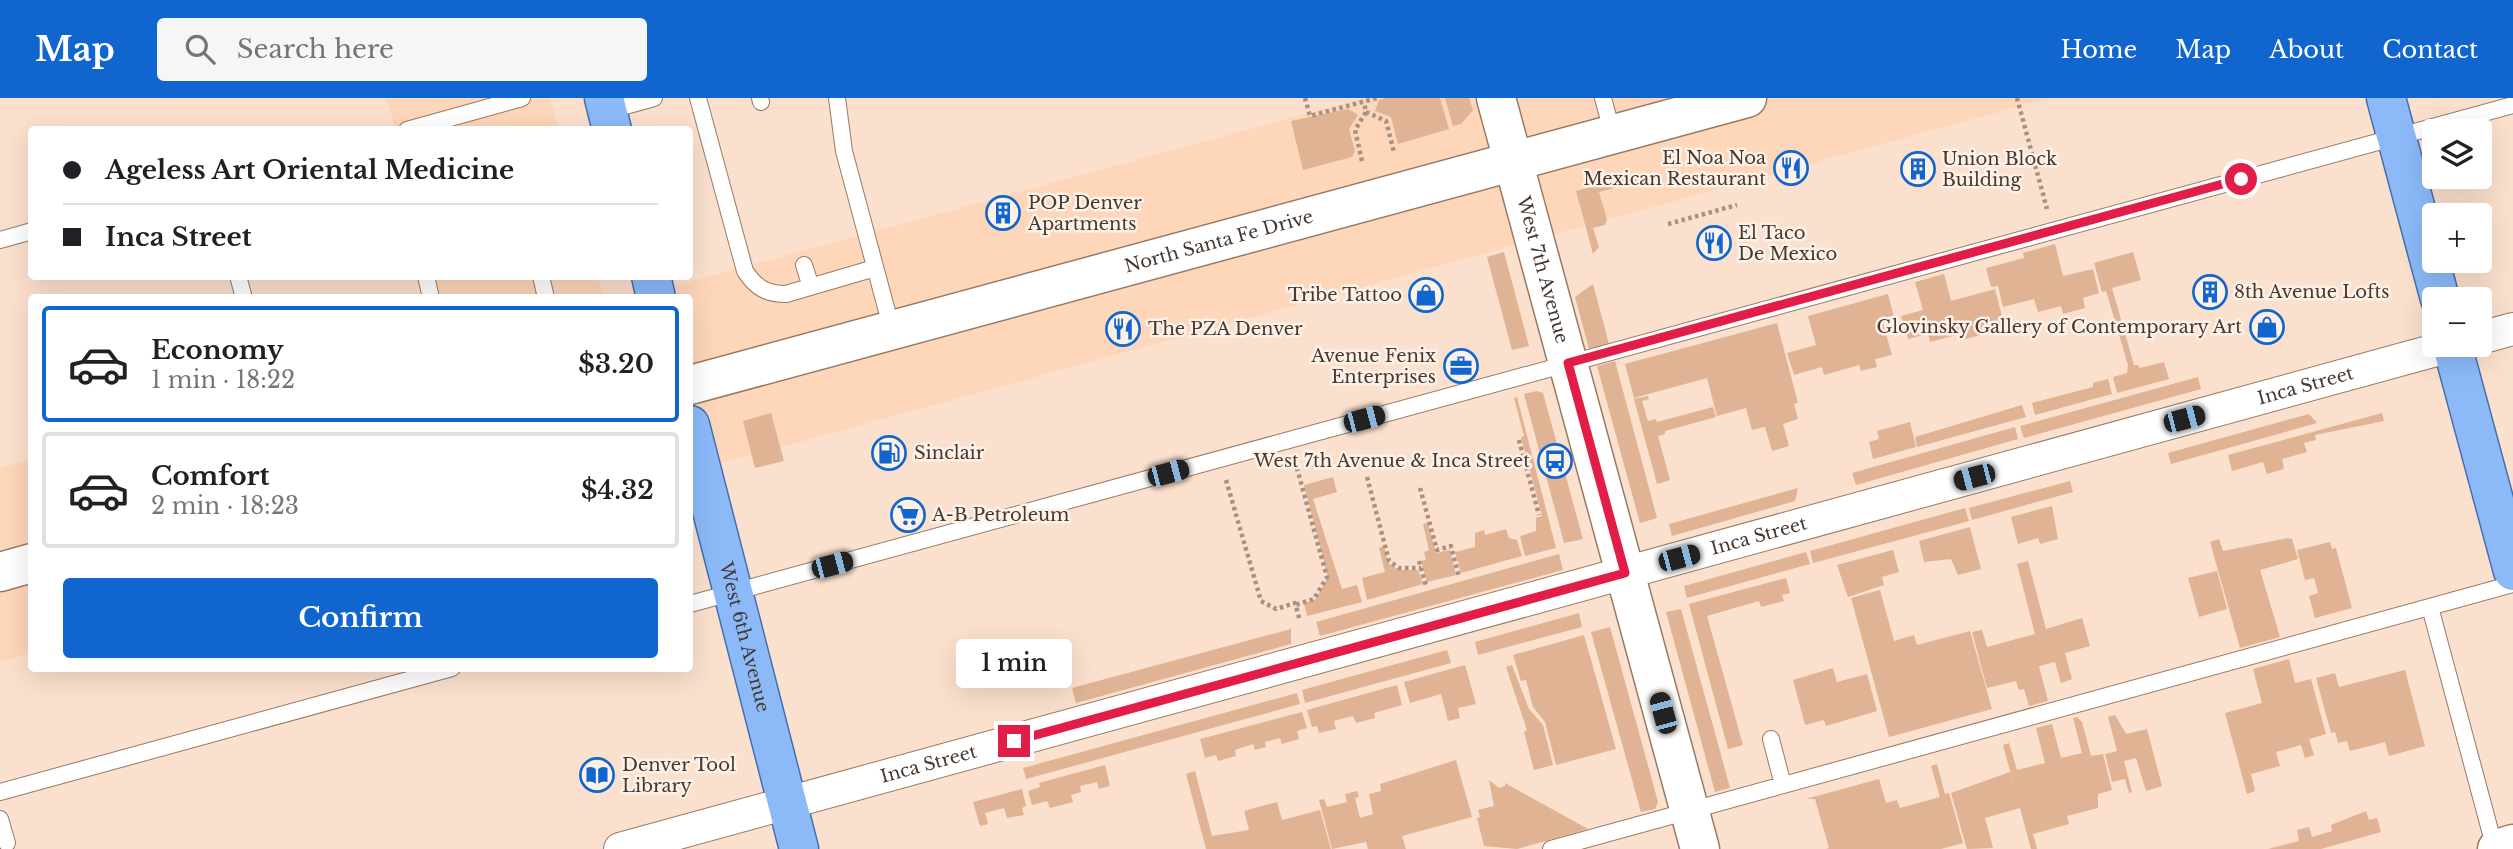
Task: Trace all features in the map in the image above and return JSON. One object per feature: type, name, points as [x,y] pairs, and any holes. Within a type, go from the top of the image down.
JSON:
[{"type":"main road","name":"West 7th Avenue","points":[[1496,98],[1700,849]]},
{"type":"main road","name":"North Santa Fe Drive","points":[[693,384],[1747,98]]},
{"type":"main road","points":[[2386,98],[2437,287]]},
{"type":"main road","points":[[2456,357],[2513,571]]},
{"type":"main road","name":"West 6th Avenue","points":[[693,437],[799,849]]},
{"type":"main road","points":[[0,572],[28,564]]},
{"type":"main road","points":[[2496,849],[2513,844]]},
{"type":"street","points":[[2492,335],[2513,329]]},
{"type":"street","name":"Inca Street","points":[[620,849],[2422,354]]},
{"type":"lane","points":[[421,126],[522,98]]},
{"type":"lane","points":[[608,113],[654,98]]},
{"type":"lane","points":[[698,98],[745,271],[752,282],[774,294],[811,287],[875,268]]},
{"type":"lane","points":[[838,98],[844,151],[892,330]]},
{"type":"lane","points":[[1603,98],[1613,135]]},
{"type":"lane","points":[[693,603],[2513,105]]},
{"type":"lane","points":[[0,240],[28,232]]},
{"type":"lane","points":[[804,265],[811,287]]},
{"type":"lane","points":[[1551,849],[2513,584]]},
{"type":"lane","points":[[2430,607],[2496,849]]},
{"type":"lane","points":[[0,792],[437,672]]},
{"type":"lane","points":[[1771,740],[1783,785]]},
{"type":"lane","points":[[0,819],[7,843]]},
{"type":"path","points":[[1305,98],[1310,116],[1377,98]]},
{"type":"path","points":[[2017,98],[2053,231]]},
{"type":"path","points":[[1362,161],[1355,130],[1366,112],[1364,102]]},
{"type":"path","points":[[1366,112],[1385,121],[1394,152]]},
{"type":"path","points":[[1668,224],[1737,205]]},
{"type":"path","points":[[1220,459],[1261,601],[1276,609],[1295,605],[1314,599],[1327,577],[1289,440]]},
{"type":"path","points":[[1519,440],[1539,515]]},
{"type":"path","points":[[1367,477],[1389,561],[1399,568],[1421,568]]},
{"type":"path","points":[[1420,488],[1437,550],[1451,546],[1459,577]]},
{"type":"path","points":[[1419,561],[1426,586]]},
{"type":"path","points":[[1295,605],[1300,621]]},
{"type":"shaded area","points":[[386,98],[550,98],[558,126],[395,126]]},
{"type":"shaded area","points":[[1364,98],[2049,98],[693,471],[693,294],[645,294]]},
{"type":"shaded area","points":[[1440,98],[1449,129],[1398,144],[1391,117],[1375,111],[1379,100]]},
{"type":"shaded area","points":[[1445,98],[1469,98],[1473,110],[1461,124],[1453,126]]},
{"type":"shaded area","points":[[1348,109],[1358,115],[1349,129],[1355,151],[1352,157],[1303,170],[1291,121]]},
{"type":"shaded area","points":[[1641,173],[1643,180],[1599,192],[1607,220],[1605,225],[1593,228],[1599,247],[1593,254],[1576,191]]},
{"type":"shaded area","points":[[2055,244],[2063,276],[2093,269],[2099,293],[2083,298],[2085,308],[2063,314],[2061,306],[2038,312],[2034,299],[2003,307],[1998,286],[1991,287],[1986,268],[2024,258],[2023,253]]},
{"type":"shaded area","points":[[1504,252],[1529,346],[1512,350],[1487,257]]},
{"type":"shaded area","points":[[2133,252],[2141,280],[2112,288],[2134,365],[2140,368],[2164,362],[2169,379],[2117,393],[2113,377],[2127,373],[2128,365],[2106,291],[2102,292],[2094,263]]},
{"type":"shaded area","points":[[1944,274],[1951,301],[1995,289],[2005,328],[1966,339],[1964,333],[1930,342],[1928,334],[1908,339],[1901,316],[1923,310],[1915,282]]},
{"type":"shaded area","points":[[436,280],[599,280],[602,294],[440,294]]},
{"type":"shaded area","points":[[1593,284],[1609,344],[1589,349],[1575,297]]},
{"type":"shaded area","points":[[1888,294],[1894,317],[1882,320],[1892,355],[1875,359],[1877,367],[1861,371],[1859,365],[1824,375],[1822,367],[1794,375],[1787,353],[1816,345],[1808,316]]},
{"type":"shaded area","points":[[1777,323],[1798,403],[1794,404],[1798,419],[1783,424],[1789,446],[1772,451],[1765,427],[1752,430],[1746,408],[1717,416],[1707,378],[1634,398],[1625,364]]},
{"type":"shaded area","points":[[1615,361],[1657,518],[1640,523],[1597,366]]},
{"type":"shaded area","points":[[2198,377],[2201,389],[2024,438],[2020,426]]},
{"type":"shaded area","points":[[2108,379],[2112,394],[2035,415],[2032,403],[2093,387],[2093,383]]},
{"type":"shaded area","points":[[1537,391],[1543,393],[1583,539],[1564,543],[1524,394]]},
{"type":"shaded area","points":[[1648,396],[1649,399],[1642,401],[1648,421],[1656,419],[1657,422],[1713,407],[1716,417],[1665,431],[1665,434],[1658,436],[1670,480],[1657,484],[1634,399]]},
{"type":"shaded area","points":[[1517,397],[1556,548],[1525,556],[1520,536],[1536,531],[1536,518],[1542,516],[1521,437],[1524,436],[1514,398]]},
{"type":"shaded area","points":[[2022,405],[2026,417],[1917,447],[1915,437]]},
{"type":"shaded area","points":[[771,413],[784,461],[755,468],[743,421]]},
{"type":"shaded area","points":[[2382,413],[2384,421],[2315,435],[2316,440],[2304,443],[2307,452],[2282,459],[2284,469],[2267,474],[2263,462],[2232,471],[2228,455]]},
{"type":"shaded area","points":[[2309,414],[2317,423],[2171,464],[2168,453]]},
{"type":"shaded area","points":[[1910,422],[1916,447],[1873,459],[1869,442],[1879,439],[1877,431]]},
{"type":"shaded area","points":[[2015,427],[2018,439],[1856,485],[1852,473]]},
{"type":"shaded area","points":[[28,461],[28,654],[0,662],[0,468]]},
{"type":"shaded area","points":[[1333,477],[1337,492],[1313,499],[1342,589],[1357,585],[1362,602],[1307,616],[1304,603],[1316,599],[1328,577],[1304,485]]},
{"type":"shaded area","points":[[2070,481],[2073,492],[1972,520],[1969,508]]},
{"type":"shaded area","points":[[1798,488],[1795,501],[1672,536],[1669,524]]},
{"type":"shaded area","points":[[2052,506],[2058,539],[2040,544],[2038,538],[2018,544],[2011,517]]},
{"type":"shaded area","points":[[1965,508],[1969,521],[1813,563],[1810,551]]},
{"type":"shaded area","points":[[1428,523],[1436,553],[1450,550],[1456,575],[1427,582],[1421,561],[1426,560],[1424,552],[1429,550],[1423,524]]},
{"type":"shaded area","points":[[1970,527],[1981,569],[1958,575],[1951,559],[1924,562],[1919,541]]},
{"type":"shaded area","points":[[1506,529],[1509,538],[1517,540],[1522,556],[1461,573],[1455,552],[1475,547],[1475,533],[1484,530],[1485,535]]},
{"type":"shaded area","points":[[2219,539],[2223,551],[2292,539],[2298,559],[2260,570],[2280,637],[2240,648],[2210,542]]},
{"type":"shaded area","points":[[2330,542],[2332,549],[2336,548],[2352,608],[2315,618],[2309,596],[2318,593],[2314,578],[2305,580],[2297,550]]},
{"type":"shaded area","points":[[1384,546],[1388,563],[1399,570],[1418,570],[1423,584],[1367,600],[1362,578],[1385,572],[1379,548]]},
{"type":"shaded area","points":[[1893,550],[1899,572],[1882,577],[1884,585],[1848,597],[1837,565]]},
{"type":"shaded area","points":[[1806,552],[1810,564],[1687,598],[1684,586]]},
{"type":"shaded area","points":[[1559,554],[1563,570],[1320,636],[1316,622]]},
{"type":"shaded area","points":[[2028,561],[2046,629],[2082,618],[2090,646],[2065,653],[2072,679],[2061,683],[2055,662],[2039,666],[2048,701],[2029,706],[2024,689],[2019,690],[2016,681],[1987,688],[1972,632],[1982,630],[1987,647],[2035,634],[2017,564]]},
{"type":"shaded area","points":[[2217,571],[2227,609],[2199,617],[2188,578]]},
{"type":"shaded area","points":[[1786,578],[1790,593],[1782,595],[1784,601],[1761,607],[1759,601],[1707,616],[1743,745],[1728,749],[1689,604]]},
{"type":"shaded area","points":[[1880,590],[1894,641],[1914,635],[1917,645],[1970,631],[1992,709],[1889,737],[1851,598]]},
{"type":"shaded area","points":[[1681,609],[1730,788],[1715,792],[1666,612]]},
{"type":"shaded area","points":[[1579,613],[1582,627],[1478,655],[1475,642]]},
{"type":"shaded area","points":[[1610,627],[1658,802],[1655,809],[1641,812],[1591,632]]},
{"type":"shaded area","points":[[1291,629],[1291,644],[1076,703],[1072,688]]},
{"type":"shaded area","points":[[1584,635],[1616,749],[1556,765],[1545,722],[1533,707],[1526,680],[1521,681],[1513,655]]},
{"type":"shaded area","points":[[1447,650],[1451,663],[1305,703],[1302,690]]},
{"type":"shaded area","points":[[2289,659],[2295,683],[2311,679],[2326,734],[2309,739],[2314,755],[2305,758],[2301,745],[2276,752],[2280,766],[2251,774],[2255,791],[2247,794],[2225,713],[2262,703],[2253,669]]},
{"type":"shaded area","points":[[1465,665],[1476,704],[1458,708],[1460,718],[1448,721],[1441,694],[1410,703],[1404,682]]},
{"type":"shaded area","points":[[1512,665],[1529,709],[1543,725],[1553,765],[1534,770],[1524,732],[1527,730],[1506,667]]},
{"type":"shaded area","points":[[1833,668],[1837,682],[1867,674],[1877,711],[1826,726],[1824,720],[1805,725],[1793,680]]},
{"type":"shaded area","points":[[2405,670],[2425,746],[2389,756],[2385,742],[2350,751],[2347,741],[2338,743],[2335,732],[2331,733],[2316,678],[2335,673],[2339,687]]},
{"type":"shaded area","points":[[1397,685],[1402,705],[1374,713],[1375,718],[1356,723],[1353,716],[1334,721],[1336,729],[1319,733],[1317,726],[1312,727],[1307,710]]},
{"type":"shaded area","points":[[1297,693],[1300,704],[1026,779],[1023,768]]},
{"type":"shaded area","points":[[1302,712],[1307,728],[1297,731],[1299,739],[1282,744],[1280,738],[1265,742],[1266,747],[1255,750],[1253,744],[1235,750],[1236,756],[1218,761],[1216,755],[1205,758],[1200,739]]},
{"type":"shaded area","points":[[2115,715],[2126,734],[2147,729],[2162,786],[2146,791],[2136,758],[2124,761],[2132,792],[2129,793],[2125,779],[2112,782],[2105,754],[2117,751],[2108,717]]},
{"type":"shaded area","points":[[2077,717],[2082,722],[2091,756],[2103,754],[2112,790],[2098,794],[2098,808],[2067,816],[2069,824],[2033,834],[2037,849],[2031,849],[2003,745],[2009,743],[2017,770],[2045,763],[2036,728],[2052,724],[2061,758],[2082,753],[2073,718]]},
{"type":"shaded area","points":[[1456,760],[1472,817],[1402,836],[1406,849],[1368,849],[1366,842],[1332,849],[1319,800],[1324,799],[1327,807],[1347,802],[1345,794],[1357,791],[1359,797],[1355,798],[1360,818],[1373,814],[1369,794],[1381,791],[1380,784]]},
{"type":"shaded area","points":[[1937,764],[1945,794],[1949,793],[1963,843],[1941,849],[1826,849],[1829,848],[1815,799],[1806,799],[1879,779],[1886,803],[1897,800],[1900,808],[1940,797],[1931,766]]},
{"type":"shaded area","points":[[1105,765],[1110,786],[1099,789],[1097,782],[1080,786],[1081,792],[1071,795],[1073,802],[1050,808],[1047,801],[1032,805],[1028,791],[1040,787],[1039,783]]},
{"type":"shaded area","points":[[1195,771],[1212,836],[1249,830],[1244,811],[1277,802],[1282,820],[1320,810],[1331,849],[1206,849],[1186,774]]},
{"type":"shaded area","points":[[2010,772],[2020,808],[1985,818],[1993,848],[1967,849],[1951,793]]},
{"type":"shaded area","points":[[1489,780],[1499,788],[1505,786],[1505,783],[1588,829],[1517,849],[1484,846],[1477,818],[1480,817],[1478,810],[1494,806]]},
{"type":"shaded area","points":[[1022,789],[1026,806],[1022,808],[1024,815],[1007,818],[1004,808],[985,813],[988,824],[980,826],[973,802]]},
{"type":"shaded area","points":[[2366,811],[2369,820],[2377,818],[2381,832],[2321,849],[2268,849],[2299,841],[2297,830],[2309,827],[2312,837],[2332,831],[2331,825]]},
{"type":"place","name":"El Noa Noa Mexican Restaurant","points":[[1791,168]]},
{"type":"place","name":"Union Block Building","points":[[1918,169]]},
{"type":"place","name":"POP Denver Apartments","points":[[1003,213]]},
{"type":"place","name":"El Taco De Mexico","points":[[1714,243]]},
{"type":"place","name":"8th Avenue Lofts","points":[[2210,292]]},
{"type":"place","name":"Tribe Tattoo","points":[[1426,295]]},
{"type":"place","name":"Glovinsky Gallery of Contemporary Art","points":[[2267,327]]},
{"type":"place","name":"The PZA Denver","points":[[1123,329]]},
{"type":"place","name":"Avenue Fenix Enterprises","points":[[1461,366]]},
{"type":"place","name":"Sinclair","points":[[889,453]]},
{"type":"place","name":"West 7th Avenue & Inca Street","points":[[1555,461]]},
{"type":"place","name":"A-B Petroleum","points":[[908,515]]},
{"type":"place","name":"Denver Tool Library","points":[[597,775]]},
{"type":"route","points":[[1014,741],[1625,573],[1568,363],[2241,179]]}]
